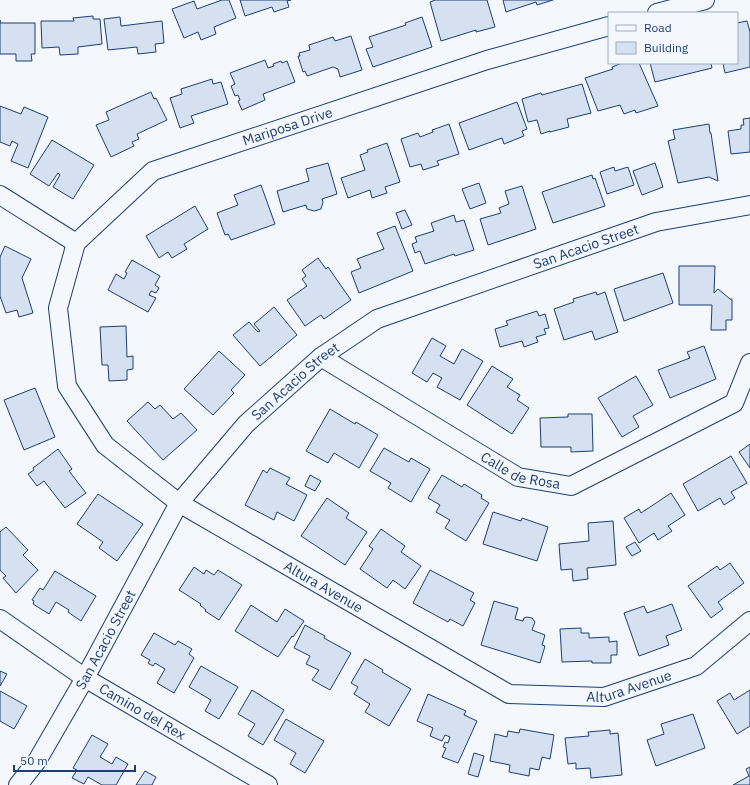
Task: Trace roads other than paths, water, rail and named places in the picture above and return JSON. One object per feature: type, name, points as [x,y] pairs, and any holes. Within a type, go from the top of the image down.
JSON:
[{"type":"street","points":[[662,12],[705,0]]},
{"type":"street","name":"Mariposa Drive","points":[[76,243],[153,171],[487,60],[608,26]]},
{"type":"street","points":[[0,195],[76,243]]},
{"type":"street","name":"San Acacio Street","points":[[18,785],[37,761],[179,503],[246,424],[320,357],[377,319],[656,222],[750,205]]},
{"type":"street","name":"Altura Avenue","points":[[76,243],[58,308],[67,386],[105,445],[179,503],[509,694],[604,697],[696,666],[750,621]]},
{"type":"street","name":"Calle de Rosa","points":[[320,357],[518,476],[571,486],[734,402],[750,363]]},
{"type":"street","name":"Camino del Rex","points":[[0,619],[84,678],[268,785]]}]
